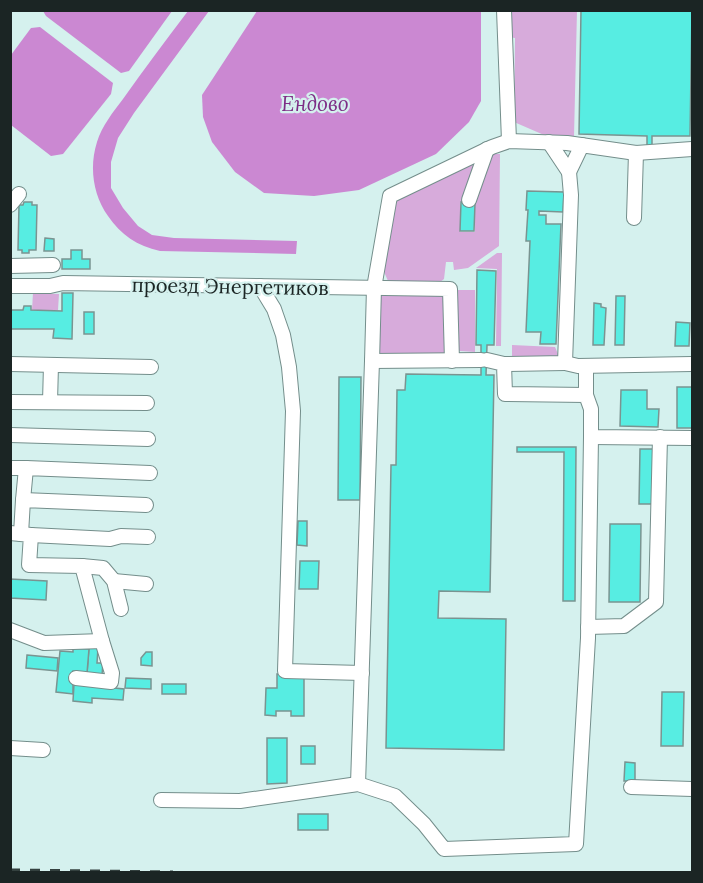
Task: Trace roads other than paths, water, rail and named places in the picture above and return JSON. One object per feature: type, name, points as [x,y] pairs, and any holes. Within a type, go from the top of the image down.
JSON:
[{"type":"street","points":[[504,10],[509,141]]},
{"type":"street","points":[[358,784],[374,288],[390,196],[487,149],[509,141],[582,145],[636,153],[693,149]]},
{"type":"street","points":[[549,142],[569,172],[571,195],[565,363]]},
{"type":"street","points":[[569,172],[582,145]]},
{"type":"street","points":[[469,200],[487,149]]},
{"type":"street","points":[[634,218],[636,153]]},
{"type":"street","points":[[10,266],[53,265]]},
{"type":"street","name":"проезд Энергетиков","points":[[10,286],[50,286],[63,283],[450,289],[452,361]]},
{"type":"street","points":[[260,286],[274,309],[283,335],[293,411],[285,670],[362,673]]},
{"type":"street","points":[[372,361],[484,360],[504,364],[565,363],[586,366],[693,364]]},
{"type":"street","points":[[10,364],[151,367]]},
{"type":"street","points":[[504,364],[505,393],[586,395]]},
{"type":"street","points":[[50,402],[51,365]]},
{"type":"street","points":[[161,800],[240,801],[358,784],[395,796],[424,824],[444,849],[576,844],[588,627],[591,409],[586,395],[586,366]]},
{"type":"street","points":[[10,402],[147,403]]},
{"type":"street","points":[[10,435],[148,440]]},
{"type":"street","points":[[591,437],[693,438]]},
{"type":"street","points":[[588,627],[624,626],[656,602],[660,437]]},
{"type":"street","points":[[10,468],[150,473]]},
{"type":"street","points":[[26,468],[21,534],[29,565],[103,568],[114,581],[121,609]]},
{"type":"street","points":[[23,500],[146,505]]},
{"type":"street","points":[[21,534],[110,539],[121,536],[148,537]]},
{"type":"street","points":[[76,678],[111,682],[112,673],[82,566]]},
{"type":"street","points":[[114,581],[146,584]]},
{"type":"street","points":[[10,630],[44,643],[102,641]]},
{"type":"street","points":[[10,748],[43,750]]},
{"type":"street","points":[[631,787],[693,789]]},
{"type":"water","points":[[43,11],[172,11],[129,71],[121,73],[46,16]]},
{"type":"water","points":[[188,11],[209,11],[118,138],[111,162],[111,188],[123,208],[138,226],[152,235],[174,238],[297,241],[296,254],[152,249],[130,239],[118,229],[99,199],[94,180],[93,161],[102,130]]},
{"type":"water","name":"Ендово","points":[[257,11],[481,11],[481,101],[469,122],[436,154],[359,190],[314,196],[264,193],[235,172],[212,142],[203,117],[202,95]]},
{"type":"water","points":[[40,27],[113,83],[111,94],[63,154],[51,156],[11,125],[11,55],[31,28]]},
{"type":"railway","points":[[10,870],[173,872]]}]
